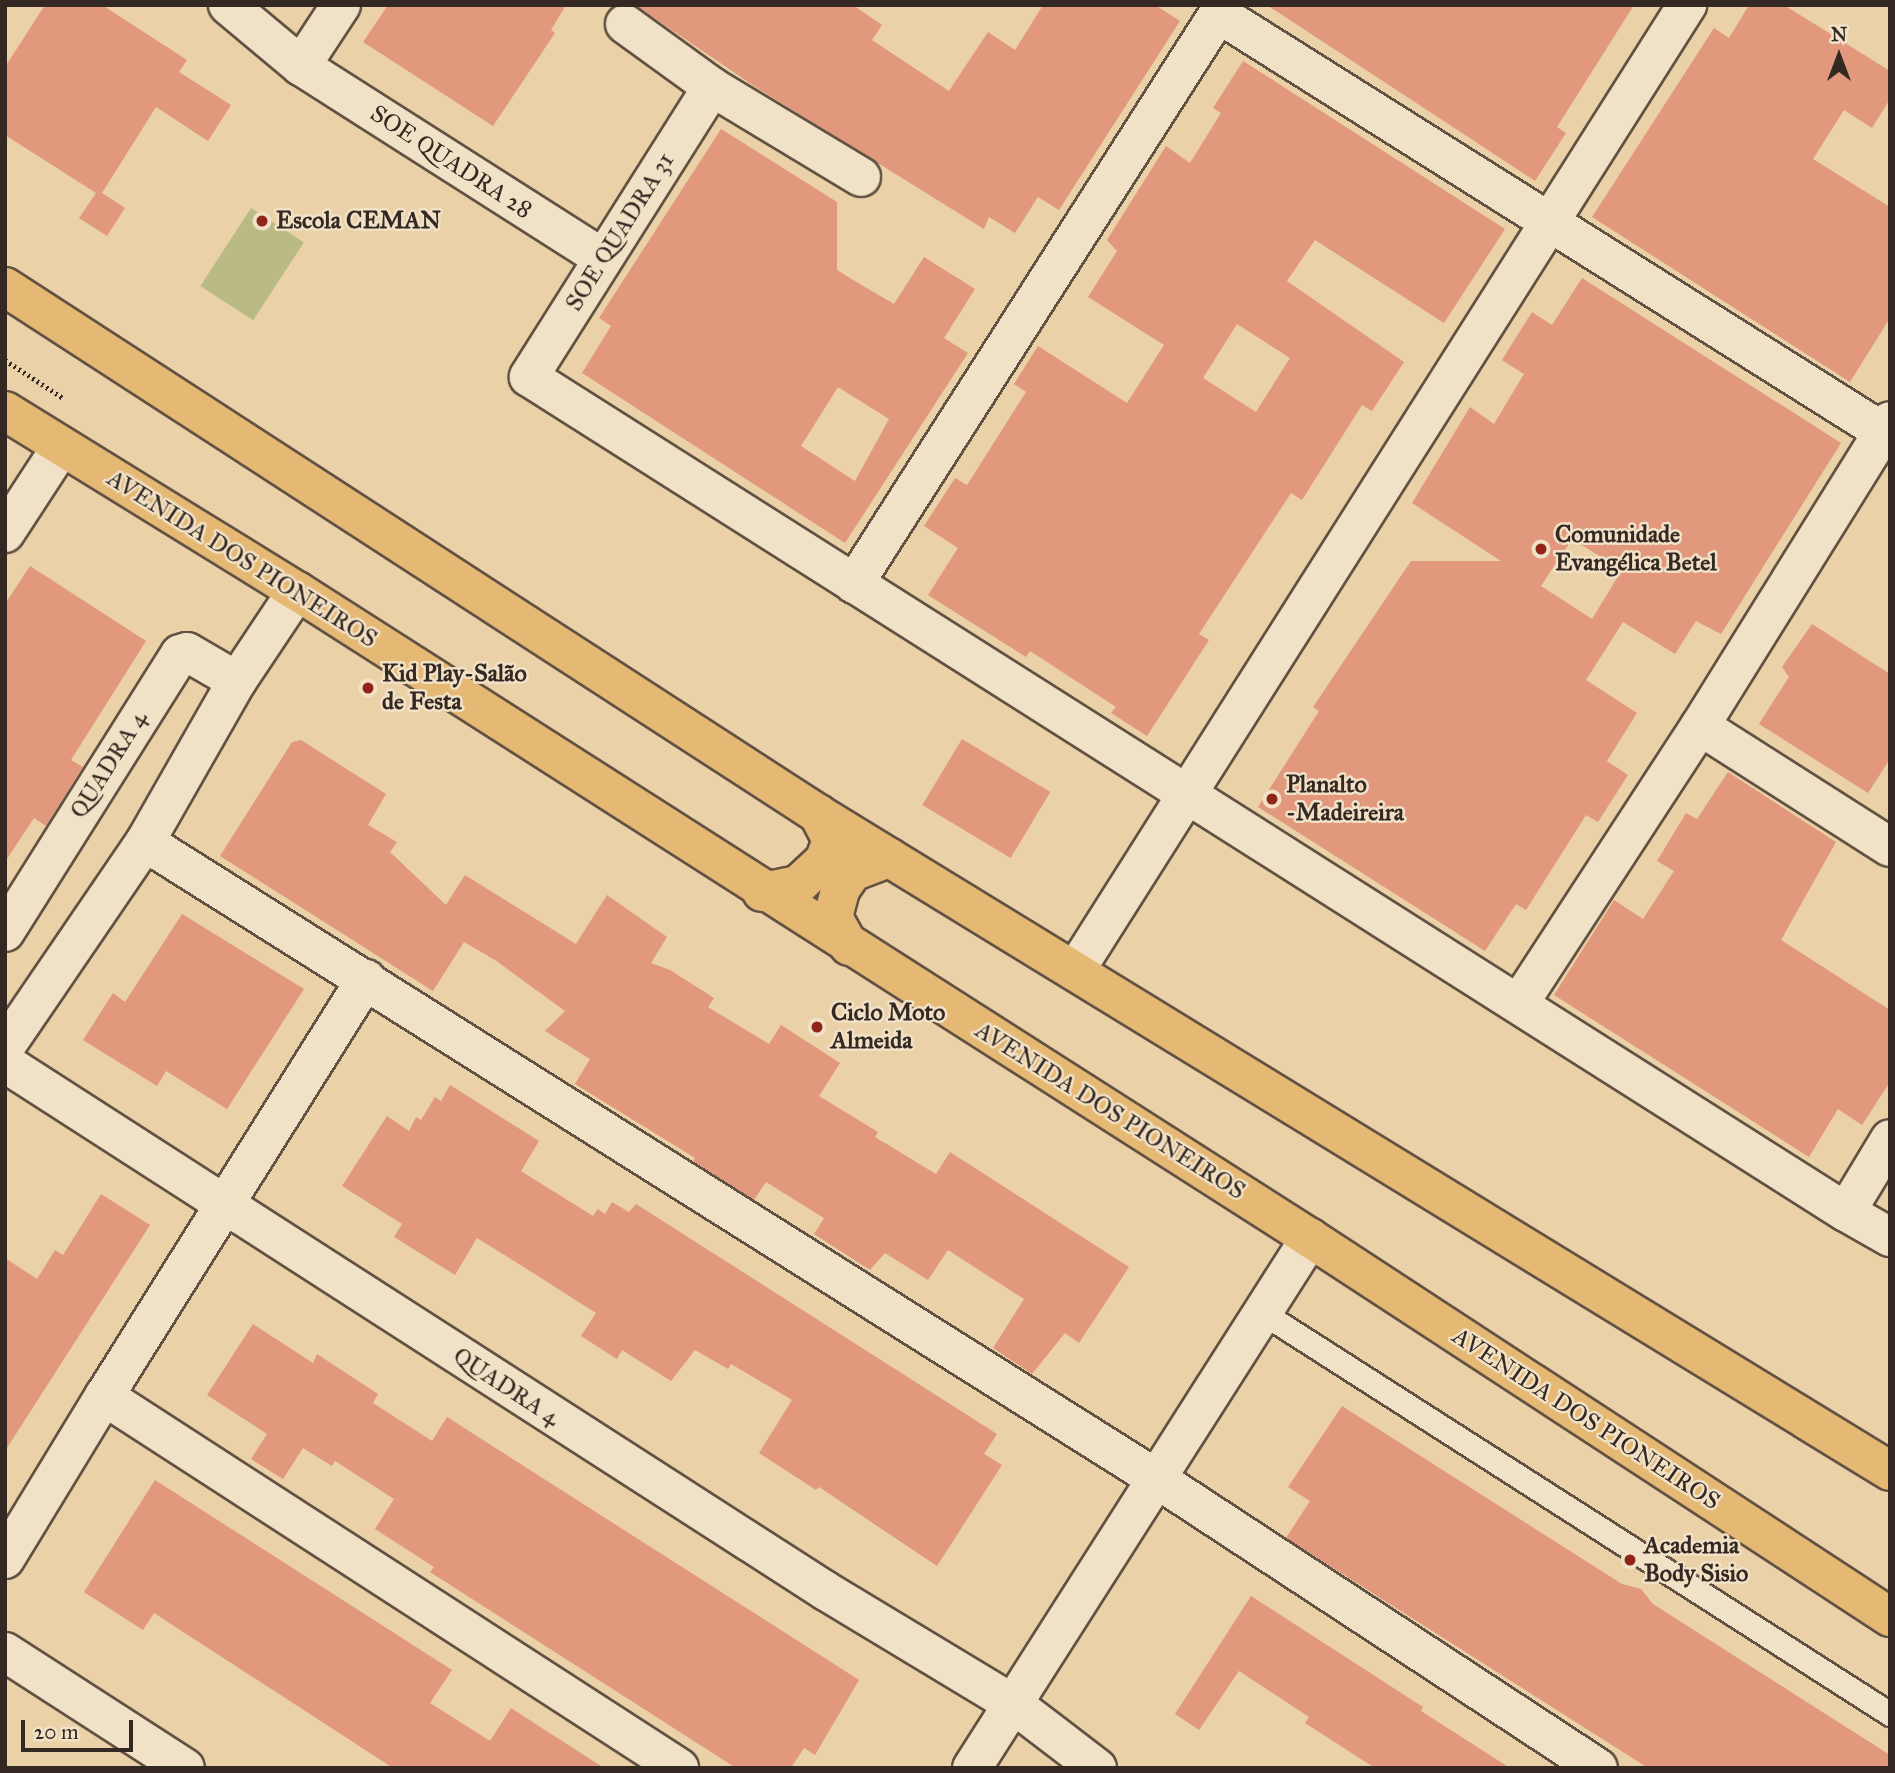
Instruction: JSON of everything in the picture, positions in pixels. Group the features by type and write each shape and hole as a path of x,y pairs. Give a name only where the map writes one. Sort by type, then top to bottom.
{"main road":[{"path":"5,287 818,814 1890,1471"},
{"name":"AVENIDA DOS PIONEIROS","path":"5,411 297,591 762,892 1310,1238 1890,1617"},
{"path":"762,892 798,886 824,861 832,840 818,814"},
{"path":"849,946 833,917 840,891 852,872 889,858"}],"street":[{"name":"SOE QUADRA 28","path":"229,5 301,66 601,257"},
{"path":"301,66 341,5"},
{"path":"1075,971 1552,224 1687,5"},
{"path":"1520,1002 1700,726 1886,426 1552,224 1221,9 855,584 1520,1002 1846,1212 1890,1237"},
{"path":"625,24 712,87 861,177"},
{"name":"SOE QUADRA 31","path":"712,87 601,257 529,377 855,584"},
{"path":"5,533 61,447"},
{"path":"5,1047 145,842 237,681 297,591"},
{"name":"QUADRA 4","path":"5,933 180,654 187,652 237,681"},
{"path":"1700,726 1890,847"},
{"path":"145,842 1157,1479 1598,1768"},
{"path":"5,1559 220,1205 366,979"},
{"name":"QUADRA 4","path":"5,1063 220,1205 814,1584 1013,1703 1097,1768"},
{"path":"1846,1212 1890,1139"},
{"path":"972,1768 1310,1238"},
{"path":"104,1396 679,1768"},
{"path":"5,1652 185,1768"}],"lane":[{"path":"1264,1313 1890,1714"}],"green space":[{"path":"251,208 304,242 253,320 200,286"}],"building":[{"path":"45,5 102,5 187,60 179,72 231,105 208,141 156,107 102,193 125,208 107,236 79,218 96,193 5,135 5,67"},
{"path":"388,5 566,5 551,30 555,33 493,126 363,42"},
{"path":"635,5 853,5 882,25 872,40 949,91 988,32 1015,50 1043,5 1155,5 1180,21 1059,210 1038,197 1015,233 989,217 984,229 757,88"},
{"path":"1267,5 1634,5 1557,127 1566,133 1535,181"},
{"path":"1749,5 1784,5 1890,71 1890,99 1872,128 1844,110 1813,159 1890,207 1890,318 1850,382 1592,217 1714,28 1729,38"},
{"path":"1243,61 1505,229 1444,323 1315,240 1287,281 1404,362 1372,411 1362,405 1302,500 1291,493 1199,634 1209,640 1147,736 1111,713 1116,707 1030,651 1026,657 928,595 958,548 924,526 955,478 967,485 1026,392 1014,384 1038,346 1127,403 1164,345 1088,297 1117,251 1107,240 1166,146 1190,163 1221,113 1213,108","holes":["1237,324 1290,358 1256,412 1203,378"]},
{"path":"721,129 837,202 837,270 894,304 924,257 975,289 944,338 968,353 845,543 582,373 611,326 599,318","holes":["838,387 889,419 855,481 801,446"]},
{"path":"1582,278 1841,443 1721,634 1696,621 1675,654 1623,622 1586,680 1637,713 1607,761 1628,775 1598,822 1586,815 1526,910 1516,904 1485,951 1258,807 1319,711 1313,707 1411,561 1501,561 1412,503 1470,407 1494,424 1524,374 1502,360 1532,312 1552,325","holes":["1572,539 1622,570 1592,619 1541,586"]},
{"path":"30,566 146,641 71,760 83,767 46,826 34,818 5,862 5,604"},
{"path":"1812,624 1890,674 1890,759 1868,793 1759,724 1789,677 1782,667"},
{"path":"962,739 1050,792 1011,858 922,805"},
{"path":"301,740 386,794 368,825 397,842 390,852 446,905 465,875 576,944 607,895 667,937 651,963 670,970 714,998 708,1007 769,1044 781,1025 840,1063 819,1096 878,1132 875,1137 936,1174 950,1152 1129,1267 1079,1343 1065,1333 1032,1374 993,1348 1024,1299 948,1250 928,1280 885,1253 870,1270 814,1234 824,1218 766,1182 754,1200 693,1161 695,1158 575,1084 590,1059 545,1031 565,1011 495,960 464,942 433,991 220,856 292,742"},
{"path":"1728,772 1836,842 1781,940 1890,1010 1890,1082 1862,1125 1838,1109 1809,1157 1554,995 1614,900 1643,919 1674,871 1657,861 1686,813 1697,819"},
{"path":"182,914 304,989 227,1109 166,1071 157,1086 83,1040 113,993 125,1002"},
{"path":"450,1085 539,1141 521,1171 593,1216 598,1209 605,1214 612,1202 629,1212 636,1204 997,1434 984,1454 1002,1465 937,1566 819,1487 816,1490 759,1453 792,1400 731,1364 728,1369 695,1350 671,1381 622,1350 617,1359 581,1336 596,1313 530,1271 477,1238 455,1275 394,1237 402,1224 342,1186 387,1116 409,1131 416,1117 421,1120 435,1097 441,1101"},
{"path":"101,1194 150,1225 5,1451 5,1258 37,1279 55,1250 63,1255"},
{"path":"253,1324 313,1363 317,1354 378,1394 373,1403 432,1441 447,1417 859,1680 815,1755 804,1748 791,1768 736,1768 430,1572 434,1567 375,1529 394,1499 335,1461 332,1466 303,1448 283,1479 251,1459 267,1434 207,1395"},
{"path":"1342,1406 1622,1584 1641,1589 1653,1604 1890,1755 1890,1768 1648,1768 1286,1538 1310,1501 1288,1487"},
{"path":"155,1480 452,1670 430,1703 490,1741 511,1708 604,1768 393,1768 154,1613 143,1630 84,1592"},
{"path":"1251,1596 1423,1707 1421,1711 1510,1768 1375,1768 1305,1723 1309,1717 1239,1671 1199,1730 1175,1714"}],"place":[{"name":"Escola CEMAN","path":"262,221"},
{"name":"Comunidade Evangélica Betel","path":"1541,549"},
{"name":"Kid Play-Salão de Festa","path":"368,688"},
{"name":"Planalto -Madeireira","path":"1272,799"},
{"name":"Ciclo Moto Almeida","path":"817,1027"},
{"name":"Academia Body Sisio","path":"1630,1560"}]}
